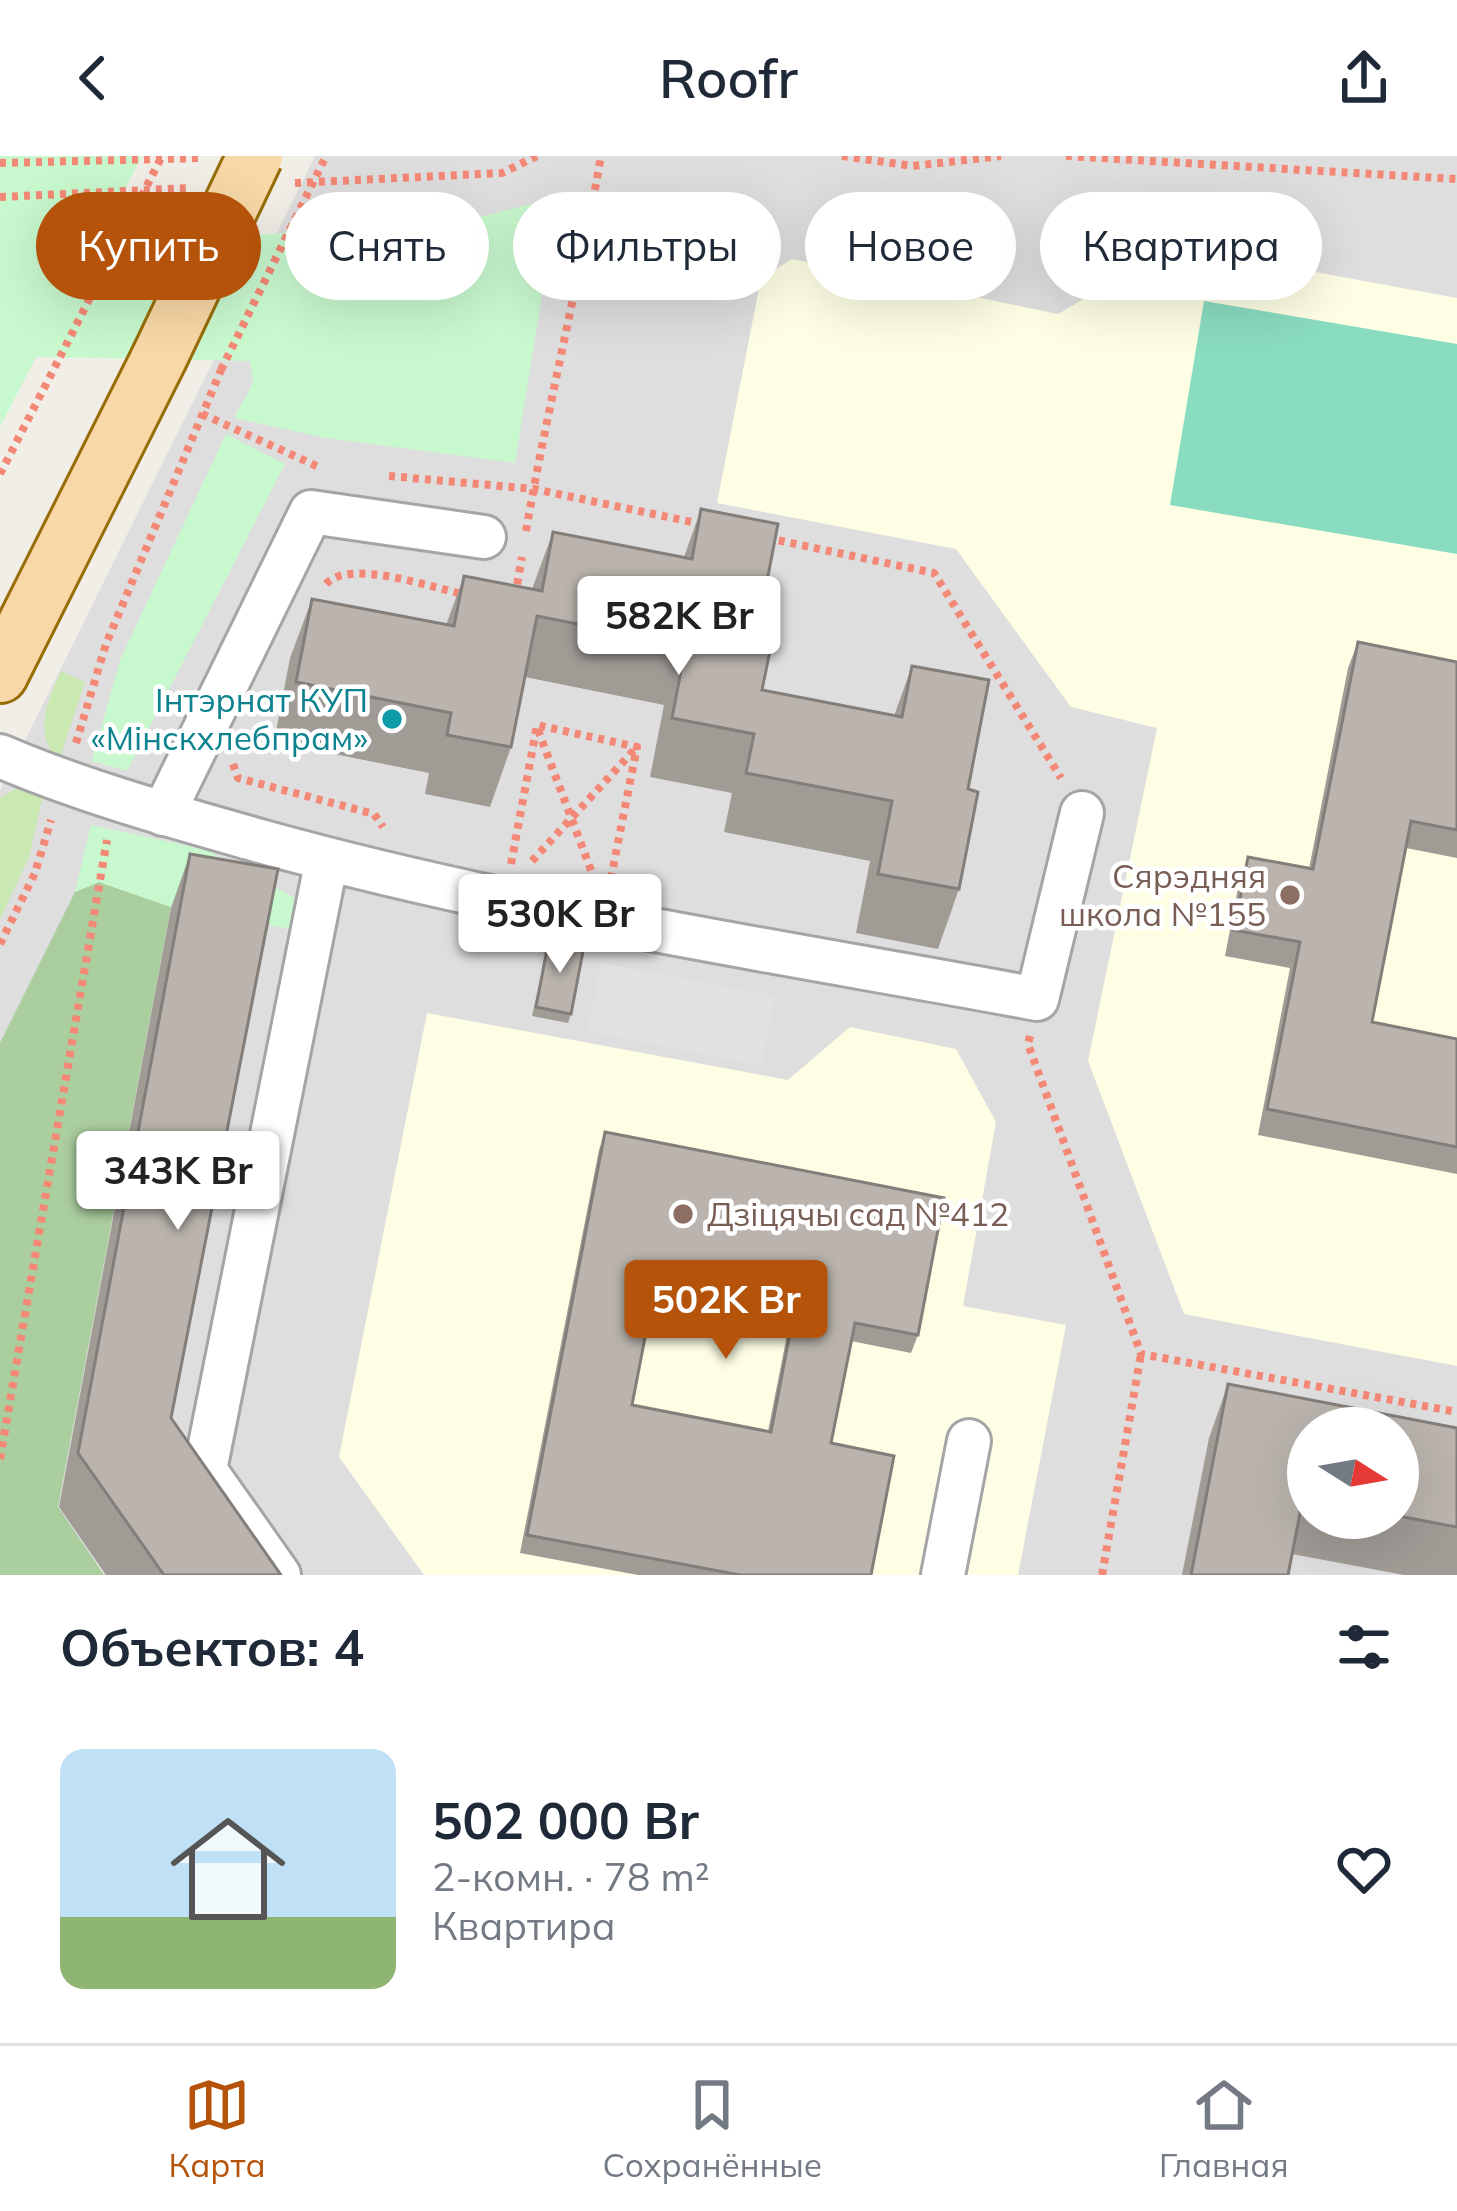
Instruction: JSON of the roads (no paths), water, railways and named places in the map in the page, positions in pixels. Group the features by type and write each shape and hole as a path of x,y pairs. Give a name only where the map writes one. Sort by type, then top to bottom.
{"main road":[{"path":"0,674 159,358 231,157"}],"lane":[{"path":"163,814 311,512 484,537"},
{"path":"0,756 163,814 460,892 1037,999 1082,812"},
{"path":"279,1575 205,1470 327,860"},
{"path":"943,1575 969,1441"}],"place":[{"name":"Інтэрнат КУП «Мінскхлебпрам»","path":"392,719"},
{"name":"Сярэдняя школа №155","path":"1290,895"},
{"name":"Дзіцячы сад №412","path":"683,1214"}]}
